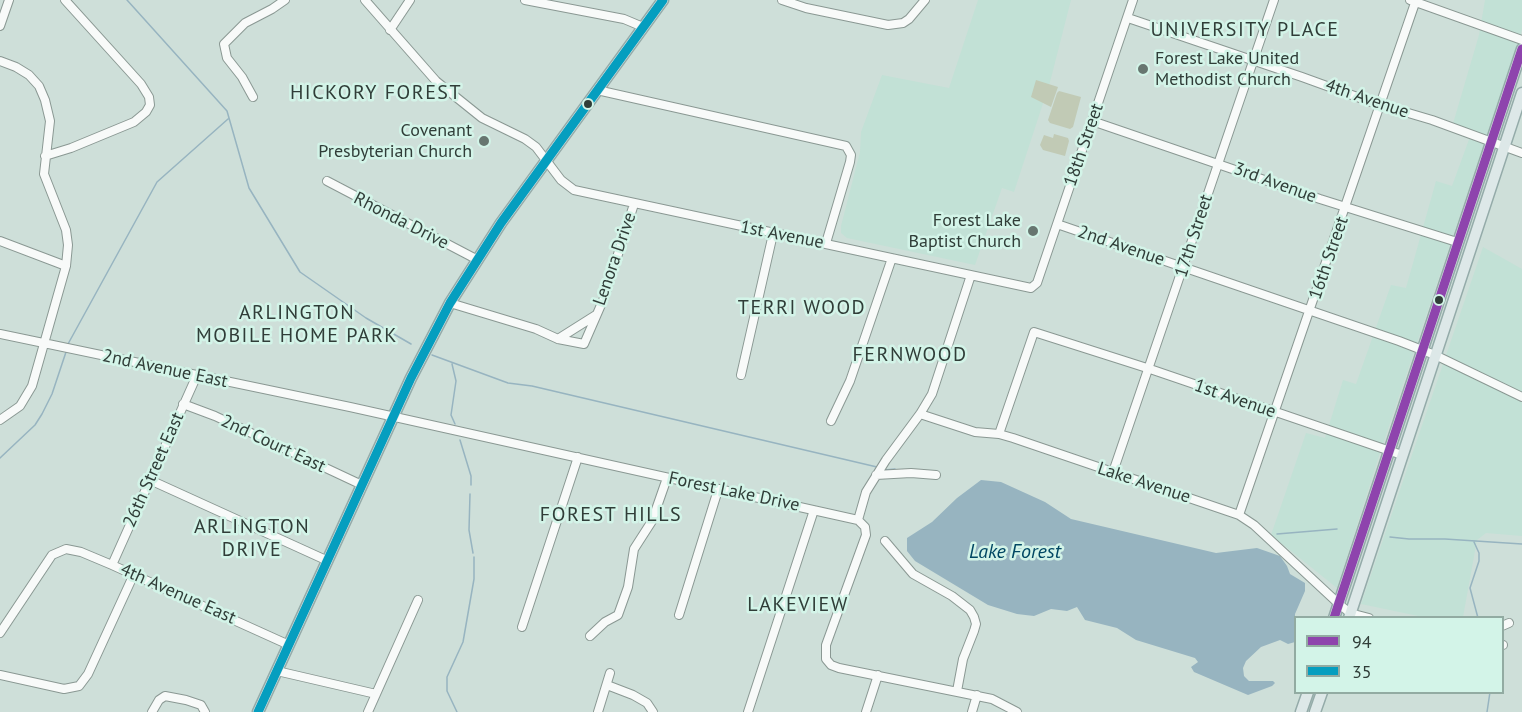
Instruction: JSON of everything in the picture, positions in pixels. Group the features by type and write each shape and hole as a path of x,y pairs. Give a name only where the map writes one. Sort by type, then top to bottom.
{"main road":[{"path":"258,712 394,416 450,303 476,259 663,0"},
{"path":"1335,616 1522,49"},
{"path":"1350,615 1522,93"},
{"path":"1301,712 1308,694"},
{"path":"1315,712 1322,694"}],"street":[{"path":"0,26 9,0"},
{"path":"45,156 71,148 134,122 146,112 150,105 149,97 141,84 65,0"},
{"path":"253,97 242,77 227,58 224,44 228,37 245,23 285,0"},
{"name":"1st Avenue","path":"365,0 435,81 482,118 525,139 536,147 561,180 574,190 1031,288"},
{"path":"390,30 410,0"},
{"path":"525,0 624,20 644,27"},
{"path":"782,0 807,4 888,25 903,23 909,19 925,0"},
{"name":"18th Street","path":"1031,288 1037,283 1133,0"},
{"name":"17th Street","path":"1113,472 1274,0"},
{"path":"1414,1 1522,40"},
{"name":"16th Street","path":"1239,515 1346,207 1414,1"},
{"name":"4th Avenue","path":"1128,18 1522,153"},
{"path":"0,61 29,75 42,93 50,121 45,156 45,181 67,238 66,266 34,379 25,400 15,411 0,420"},
{"path":"597,90 846,146 851,155 850,162 826,243"},
{"name":"3rd Avenue","path":"1092,121 1346,207 1458,242"},
{"name":"Rhonda Drive","path":"327,182 476,259"},
{"name":"Lenora Drive","path":"450,303 543,332 558,339 584,344 604,298 634,204"},
{"name":"2nd Avenue","path":"1056,224 1422,350 1522,397"},
{"path":"741,375 773,234"},
{"path":"0,241 66,266"},
{"path":"831,421 850,381 892,258"},
{"path":"972,275 935,387 920,414 866,492 858,520 865,527 866,535 825,652 826,659 831,664 977,695 992,699 1017,712"},
{"name":"Lenora Drive","path":"558,339 596,315"},
{"name":"1st Avenue","path":"999,434 1034,332 1402,455"},
{"name":"2nd Avenue East","path":"0,334 330,403"},
{"name":"26th Street East","path":"112,565 197,375"},
{"name":"Forest Lake Drive","path":"330,403 858,520"},
{"name":"2nd Court East","path":"183,404 362,485"},
{"name":"Lake Avenue","path":"920,414 975,432 999,434 1239,515 1254,525 1350,615"},
{"path":"522,627 578,458"},
{"path":"876,475 911,473 936,475"},
{"path":"590,636 605,622 618,615 628,587 634,549 652,521 667,478"},
{"path":"150,480 328,561"},
{"path":"678,615 718,490"},
{"path":"748,712 814,510"},
{"path":"885,541 913,574 952,596 970,610 974,617 975,631 963,659 957,690"},
{"name":"4th Avenue East","path":"0,633 52,555 66,549 81,552 134,574 289,645"},
{"path":"0,675 63,689 79,686 88,674 134,574"},
{"path":"368,712 418,600"},
{"path":"277,671 376,694"},
{"path":"598,712 610,673"},
{"path":"866,712 879,675"},
{"path":"607,685 647,703 653,712"},
{"path":"972,712 977,695"},
{"path":"152,712 159,700 165,696 201,705 205,712"}],"shaded area":[{"path":"978,0 1071,0 1050,82 1014,192 1002,188 975,265 847,238 841,233 841,226 860,152 861,132 882,75 949,88"},
{"path":"1485,0 1522,0 1522,30 1337,588 1271,535 1306,433 1325,438 1343,380 1356,384 1391,285 1406,288 1436,181 1452,186 1471,134 1452,127 1479,35"},
{"path":"1036,80 1058,87 1051,107 1031,97"},
{"path":"1059,91 1081,97 1073,127 1070,129 1050,123 1048,120"},
{"path":"1054,134 1068,138 1065,156 1043,150 1040,145 1044,135 1053,138"},
{"path":"1483,247 1522,269 1522,536 1486,533 1477,540 1463,616 1418,616 1361,604"}],"water":[{"name":"Lake Forest","path":"981,480 1001,482 1045,502 1071,519 1216,553 1257,548 1280,556 1290,574 1305,583 1305,591 1294,616 1294,642 1288,644 1280,640 1261,647 1246,661 1243,668 1244,676 1249,681 1273,681 1275,683 1248,695 1194,672 1191,667 1198,662 1195,658 1136,640 1117,628 1085,620 1077,607 1067,611 1051,609 1034,616 1017,614 988,605 915,561 907,551 907,538 932,522 957,498"}],"waterway":[{"path":"127,0 227,111 249,188 300,272 366,318 411,344"},
{"path":"68,344 157,182 228,119"},
{"path":"0,458 35,425 42,414 52,394 66,352"},
{"path":"432,355 508,383 532,386 877,467"},
{"path":"452,364 456,381 451,415 455,424"},
{"path":"460,440 471,476 471,485"},
{"path":"884,470 895,469"},
{"path":"470,494 469,530 473,553"},
{"path":"1277,534 1337,529"},
{"path":"1390,537 1522,544"},
{"path":"1474,542 1479,553 1479,561 1470,588 1477,616"},
{"path":"457,712 447,691 447,677 463,642 474,579 474,557"},
{"path":"1487,712 1490,694"}],"transit line":[{"name":"35","path":"258,712 411,378 450,303 501,223 663,0"},
{"name":"94","path":"1335,616 1522,49"}],"place":[{"name":"Forest Lake United Methodist Church","path":"1143,69"},
{"name":"Covenant Presbyterian Church","path":"484,141"},
{"name":"Forest Lake Baptist Church","path":"1033,231"}],"district":[{"name":"UNIVERSITY PLACE","path":"1245,30"},
{"name":"HICKORY FOREST","path":"376,93"},
{"name":"TERRI WOOD","path":"802,308"},
{"name":"ARLINGTON MOBILE HOME PARK","path":"297,324"},
{"name":"FERNWOOD","path":"910,355"},
{"name":"FOREST HILLS","path":"611,515"},
{"name":"ARLINGTON DRIVE","path":"252,538"},
{"name":"LAKEVIEW","path":"798,605"}]}
